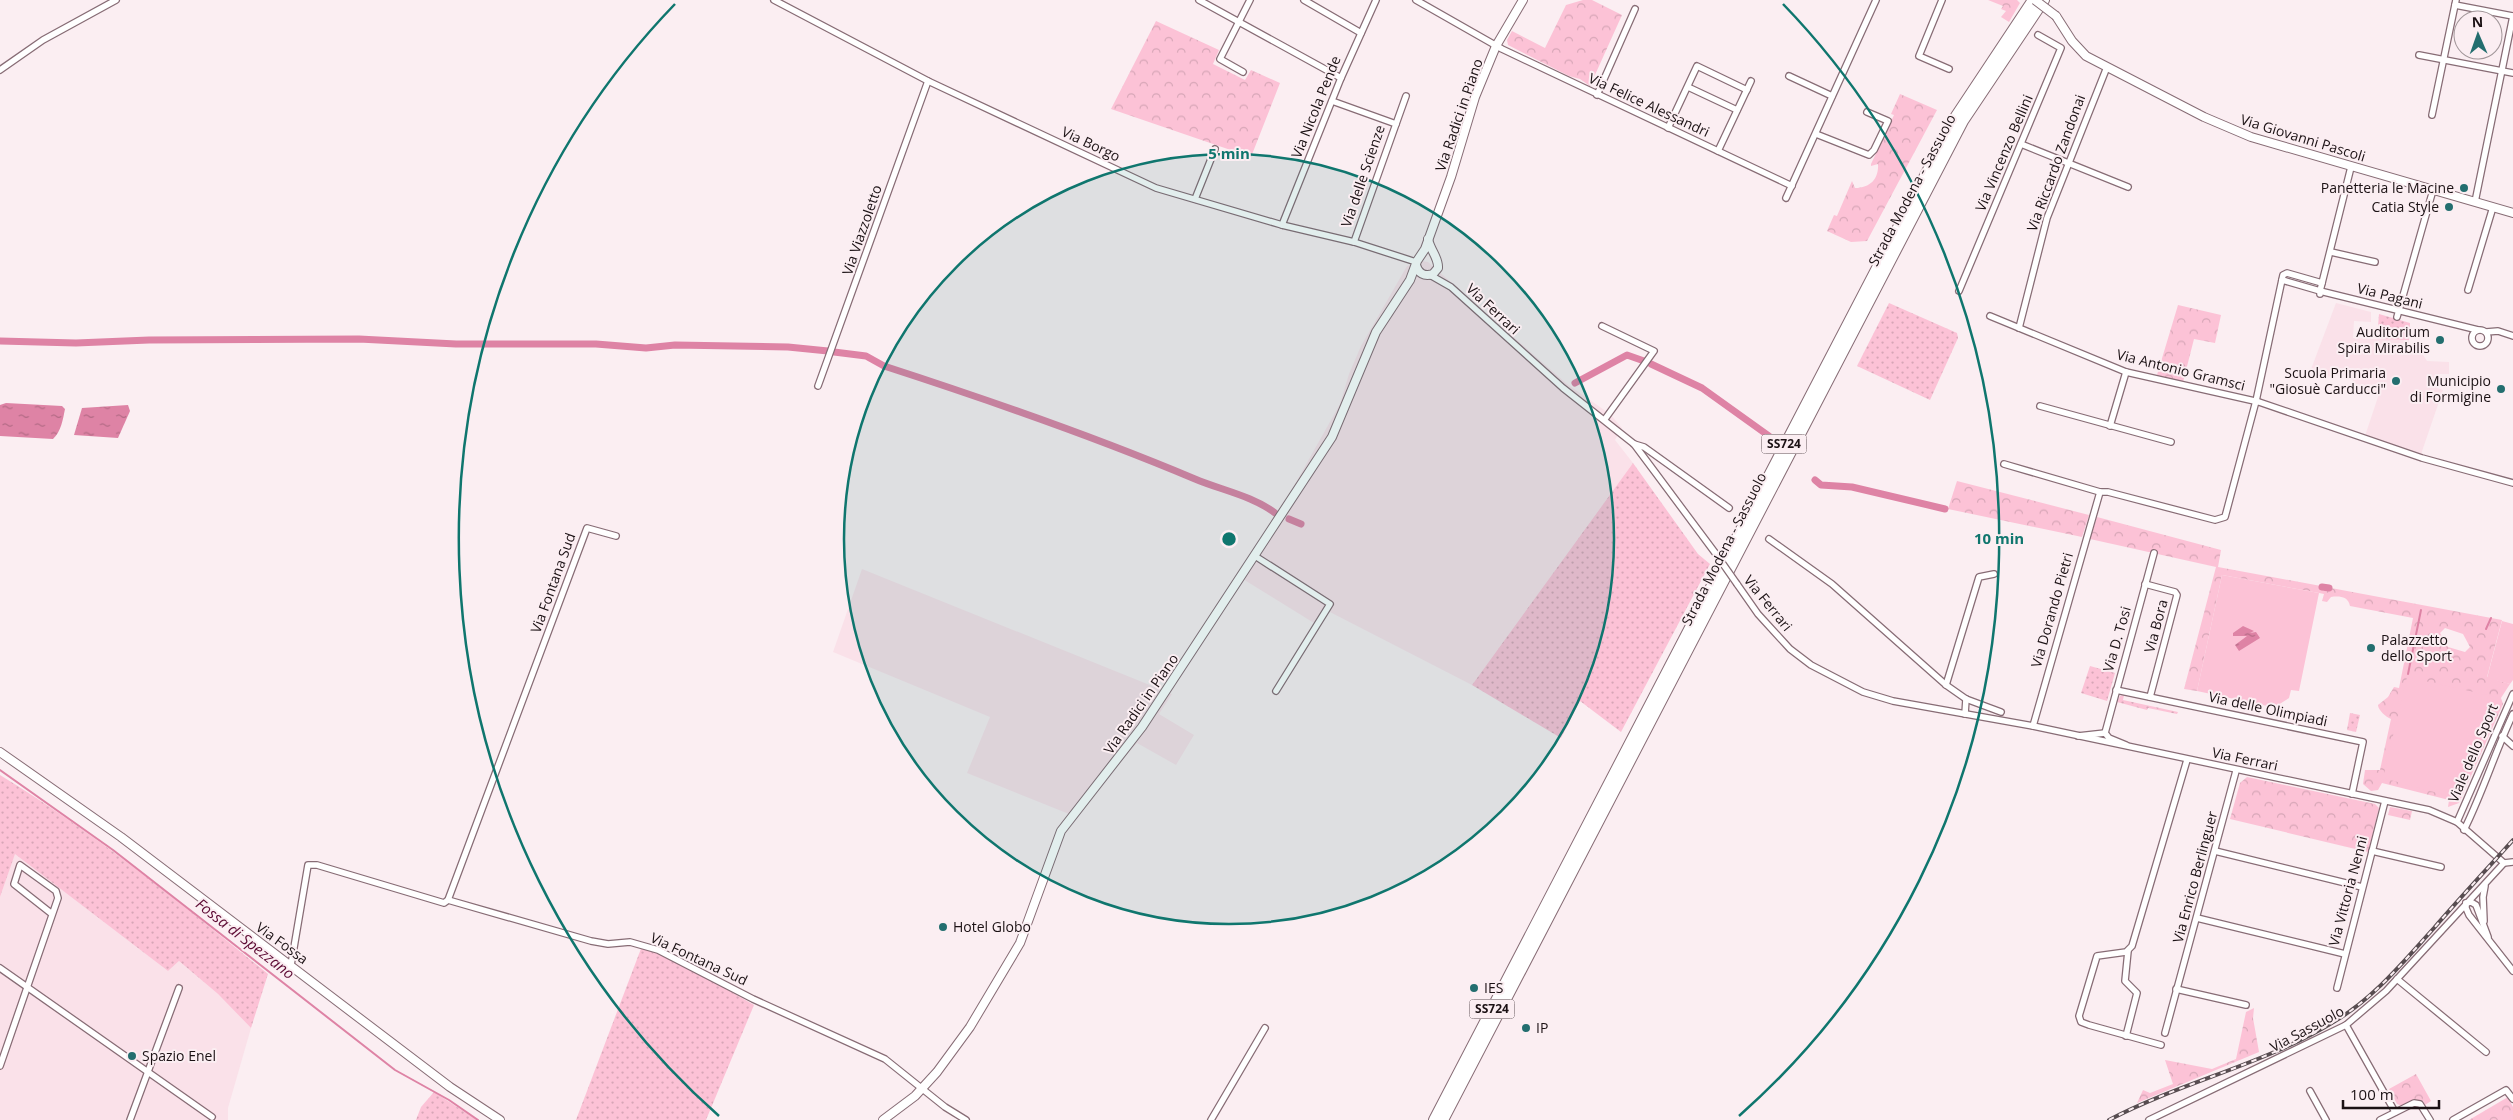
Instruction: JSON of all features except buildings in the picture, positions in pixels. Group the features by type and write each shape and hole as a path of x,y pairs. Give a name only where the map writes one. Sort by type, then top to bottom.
{"highway":[{"name":"Strada Modena - Sassuolo","path":"1434,1120 1956,116 2034,0"},
{"name":"Strada Modena - Sassuolo","path":"1443,1120 1963,121 2044,0"}],"street":[{"path":"0,70 43,40 116,0"},
{"name":"Via Borgo","path":"774,0 928,81 1156,188 1282,225 1354,242 1417,261"},
{"path":"1199,0 1341,78"},
{"path":"1243,72 1220,59 1250,0"},
{"path":"1304,0 1361,33"},
{"name":"Via Nicola Pende","path":"1282,225 1341,78 1376,0"},
{"name":"Via Felice Alessandri","path":"1416,0 1496,46 1792,186"},
{"name":"Via Radici in Piano","path":"883,1120 923,1088 970,1027 1020,943 1061,831 1142,728 1332,437 1376,332 1406,287 1428,239 1451,177 1475,97 1496,46 1523,0"},
{"path":"1786,198 1876,0"},
{"path":"1942,0 1919,56 1949,69"},
{"name":"Via Giovanni Pascoli","path":"2034,0 2056,16 2078,49 2086,56 2235,131 2351,167 2513,211"},
{"path":"2432,115 2456,2 2513,16 2475,202"},
{"path":"1597,95 1636,9"},
{"name":"Via Vincenzo Bellini","path":"1959,291 2022,144 2060,48 2038,35"},
{"path":"2419,55 2513,73"},
{"path":"1668,128 1697,66 1747,90"},
{"name":"Via Riccardo Zandonai","path":"2019,328 2047,218 2106,67"},
{"path":"1789,76 1832,96"},
{"name":"Via Viazzoletto","path":"818,386 928,81"},
{"path":"1718,151 1751,81"},
{"path":"1688,87 1737,110"},
{"path":"1396,124 1406,96"},
{"name":"Via delle Scienze","path":"1332,101 1396,124 1354,242"},
{"path":"1816,134 1869,155 1874,150 1888,121 1867,112"},
{"path":"2022,144 2128,187"},
{"path":"1195,199 1214,149"},
{"path":"2320,293 2351,167"},
{"path":"2398,314 2433,190"},
{"path":"2468,290 2493,207"},
{"path":"1428,239 1437,261"},
{"path":"2331,252 2375,262"},
{"path":"1427,275 1418,271 1417,261 1429,254 1437,261"},
{"name":"Via Radici in Piano","path":"1406,287 1413,280 1436,271 1437,261"},
{"name":"Via Ferrari","path":"1437,261 1441,274 1451,287 1563,388 1605,419 1634,444 1758,614 1784,643 1811,665 1835,679 1863,692 1893,700 2033,726 2236,771 2386,800 2440,813 2457,822 2504,863"},
{"path":"2004,464 2100,492 2108,492 2215,520 2222,519 2226,514 2256,401 2283,275 2287,273 2322,283"},
{"name":"Via Ferrari","path":"1427,275 1451,287"},
{"name":"Via Pagani","path":"2282,280 2320,293 2398,314 2478,330"},
{"name":"Via Antonio Gramsci","path":"1990,316 2126,372 2256,401 2422,458 2513,483"},
{"path":"1602,326 1654,351 1605,419"},
{"path":"2461,327 2472,336 2473,342 2479,346 2485,344 2488,339 2503,334"},
{"path":"2472,336 2478,330 2486,332 2498,331 2513,336"},
{"path":"2486,332 2488,339"},
{"path":"2110,426 2126,372"},
{"path":"2040,406 2171,442"},
{"name":"Via Ferrari","path":"1634,444 1644,447 1730,508"},
{"name":"Via Dorando Pietri","path":"2033,726 2096,500 2100,492"},
{"name":"Via Fontana Sud","path":"291,965 308,865 317,864 444,903 448,900 586,528 616,536"},
{"path":"1769,539 1832,584 1946,685 1966,699 2001,712"},
{"name":"Via D. Tosi","path":"2105,733 2154,553"},
{"path":"1256,556 1330,604 1276,691"},
{"path":"1946,685 1979,577 1994,574"},
{"name":"Via Bora","path":"2145,584 2175,592 2177,595 2150,697"},
{"name":"Via delle Olimpiadi","path":"2116,690 2363,742 2352,794"},
{"name":"Viale dello Sport","path":"2457,822 2513,694"},
{"path":"1965,714 1966,699"},
{"name":"Viale dello Sport","path":"2464,830 2477,804 2502,736 2513,714"},
{"path":"2078,736 2105,733 2109,738 2128,747"},
{"name":"Viale dello Sport","path":"2502,736 2513,746"},
{"name":"Via Fossa","path":"0,752 121,838 450,1087 500,1120"},
{"path":"2126,1036 2137,993 2125,981 2128,951 2132,946 2187,760"},
{"name":"Via Enrico Berlinguer","path":"2165,1033 2236,771"},
{"name":"Via Vittoria Nenni","path":"2337,988 2386,800"},
{"path":"2215,851 2362,887"},
{"path":"2372,851 2441,867"},
{"path":"2504,863 2513,862"},
{"name":"Via Sassuolo","path":"2149,1120 2346,1025 2375,1002 2504,863"},
{"path":"0,1066 58,898 56,892 20,865 14,884 52,914"},
{"path":"2485,928 2483,898 2486,883"},
{"name":"Via Fontana Sud","path":"448,900 591,941 608,944 630,942 658,950 753,999 885,1059 966,1120"},
{"path":"2489,940 2476,905 2471,902 2466,903 2467,912 2513,971"},
{"path":"2455,915 2463,916 2476,924"},
{"path":"2196,918 2345,954"},
{"path":"2128,951 2097,956 2078,1016 2081,1022 2161,1045"},
{"path":"0,968 149,1074 212,1116"},
{"path":"2397,979 2486,1052"},
{"path":"130,1120 149,1074 179,988"},
{"path":"2176,990 2246,1005"},
{"path":"2346,1025 2395,1112"},
{"path":"1211,1120 1265,1028"},
{"path":"2453,1120 2506,1090 2513,1099"},
{"path":"2310,1091 2326,1120"},
{"path":"2380,1120 2414,1103 2420,1104 2430,1120"}],"shaded area":[{"path":"1422,261 1428,262 1567,384 1610,414 1622,428 1615,440 1633,463 1472,685 1326,610 1314,623 1238,576 1281,509 1340,404 1349,374 1361,346 1407,266"},
{"name":"Scuola Primaria \"Giosuè Carducci\"","path":"2336,303 2371,312 2371,322 2354,321 2353,338 2409,340 2409,353 2419,349 2427,361 2449,362 2449,374 2435,374 2435,378 2439,379 2437,388 2443,390 2419,460 2364,439 2379,394 2358,387 2352,379 2342,375 2326,377 2310,372"},
{"path":"862,569 1172,694 1159,714 1194,735 1176,765 1137,743 1074,816 967,773 990,717 833,652"},
{"path":"15,853 168,971 179,961 218,994 251,1028 228,1108 228,1120 0,1120 0,897"}],"green space":[{"path":"1583,0 1592,0 1622,15 1590,86 1580,79 1569,76 1508,45 1507,40 1512,31 1545,48 1566,5"},
{"path":"1988,0 2017,0 2020,3 2009,22 2001,17 2006,11 2001,9 2003,6"},
{"path":"1156,21 1219,50 1213,64 1245,80 1251,70 1280,83 1251,157 1111,109"},
{"path":"1900,94 1937,110 1867,241 1851,242 1827,231 1834,215 1837,216 1852,181 1855,188 1860,188 1872,182 1875,178 1878,164 1871,166 1871,164 1894,115 1891,114"},
{"path":"1889,303 1957,333 1958,338 1930,400 1857,366"},
{"path":"2178,305 2221,315 2215,343 2194,339 2183,382 2157,375"},
{"path":"2379,314 2410,323 2409,340 2377,339"},
{"path":"1633,463 1698,554 1710,564 1621,732 1580,701 1561,738 1472,685"},
{"path":"1957,481 2089,515 2082,537 1948,509"},
{"path":"2097,517 2221,550 2218,567 2321,586 2323,591 2331,588 2502,620 2487,677 2510,684 2501,698 2503,704 2459,803 2448,807 2449,800 2382,783 2378,790 2371,791 2363,784 2365,770 2380,770 2391,719 2379,709 2378,705 2388,697 2394,687 2399,688 2413,618 2350,606 2343,597 2331,597 2327,602 2322,601 2324,594 2222,575 2197,691 2184,689 2216,567 2090,539","holes":["2445,628 2463,634 2470,647 2465,652 2448,647 2440,633"]},
{"path":"2222,575 2319,593 2299,691 2291,690 2289,698 2278,705 2272,704 2272,707 2197,691"},
{"path":"2502,621 2513,624 2513,680 2510,684 2487,678"},
{"path":"2090,666 2115,673 2107,701 2081,693"},
{"path":"2407,677 2496,697 2456,798 2383,778"},
{"path":"2124,695 2123,700 2178,712 2177,714 2148,708 2147,710 2117,702 2120,696"},
{"path":"2350,713 2360,715 2356,732 2347,730"},
{"path":"0,775 104,845 268,974 251,1028 218,994 179,961 168,971 15,854 0,897"},
{"path":"2247,777 2375,804 2379,808 2368,852 2230,819 2240,783"},
{"path":"2390,807 2412,811 2410,820 2388,815"},
{"path":"642,946 660,951 754,1005 706,1120 576,1120"},
{"path":"2254,1008 2253,1018 2259,1052 2137,1103 2143,1090 2150,1093 2173,1084 2165,1060 2212,1069 2236,1059 2246,1012"},
{"path":"2416,1074 2431,1101 2425,1105 2423,1101 2416,1100 2402,1106 2397,1104 2389,1089"},
{"path":"434,1092 477,1120 416,1120 421,1107"},
{"path":"2508,1097 2513,1107 2513,1120 2469,1120"}],"water":[{"path":"6,403 62,406 65,409 58,433 53,439 0,436 0,405"},
{"path":"128,405 130,411 118,438 74,435 82,408"},
{"path":"2243,626 2254,631 2250,633 2256,632 2260,638 2239,651 2235,645 2247,636 2233,636 2233,633"}],"waterway":[{"path":"0,341 76,343 149,340 359,339 456,344 596,344 646,348 675,345 788,347 828,351"},
{"path":"834,352 866,356 884,366 1041,419 1257,502 1275,513"},
{"path":"1575,383 1627,355 1644,361"},
{"path":"1651,364 1702,388 1769,436"},
{"path":"1815,480 1821,485 1852,487 1945,509"},
{"path":"1289,519 1301,524"},
{"path":"2322,587 2329,588"},
{"path":"2408,674 2421,610"},
{"path":"2486,629 2491,618"},
{"name":"Fossa di Spezzano","path":"0,770 113,850 395,1070 449,1100 478,1120"}],"railway":[{"path":"2109,1120 2165,1095 2281,1049 2349,1012 2376,990 2400,966 2513,840"}],"place":[{"name":"Panetteria le Macine","path":"2464,188"},
{"name":"Catia Style","path":"2449,207"},
{"name":"Auditorium Spira Mirabilis","path":"2440,340"},
{"name":"Scuola Primaria \"Giosuè Carducci\"","path":"2396,381"},
{"name":"Municipio di Formigine","path":"2501,389"},
{"name":"Palazzetto dello Sport","path":"2371,648"},
{"name":"Hotel Globo","path":"943,927"},
{"name":"IES","path":"1474,988"},
{"name":"IP","path":"1526,1028"},
{"name":"Spazio Enel","path":"132,1056"}]}
